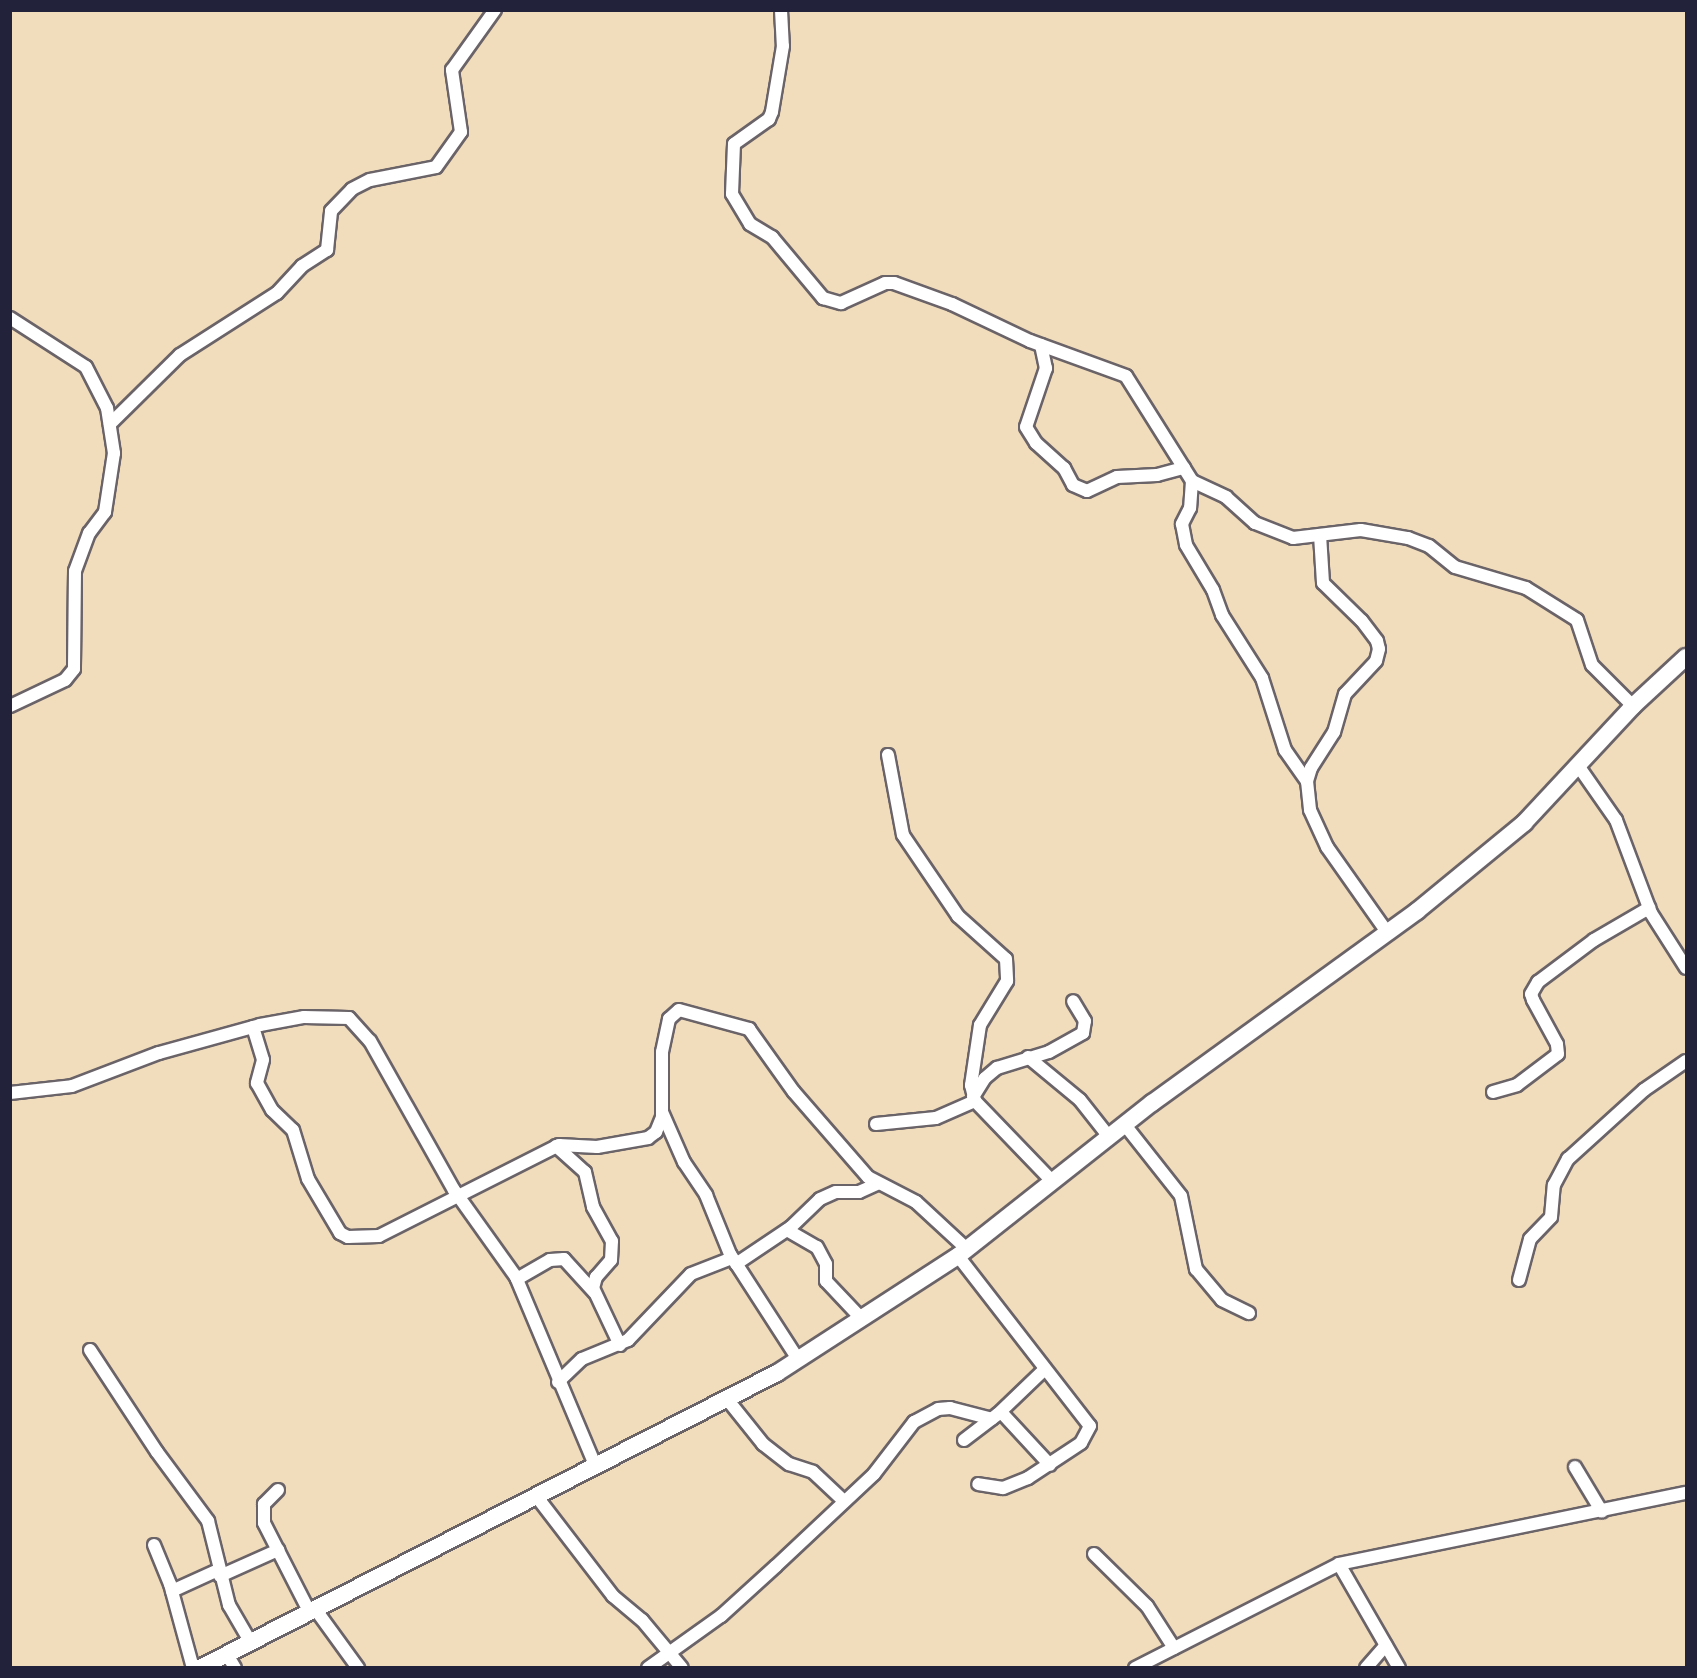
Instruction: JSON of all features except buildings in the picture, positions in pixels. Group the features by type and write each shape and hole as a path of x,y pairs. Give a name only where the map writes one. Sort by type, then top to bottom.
{"street":[{"path":"110,424 180,355 277,293 302,266 327,250 332,209 351,189 370,180 436,167 461,132 452,70 495,10"},
{"path":"781,10 783,46 771,116 734,146 732,194 747,221 772,237 796,270 830,302 841,303 885,283 894,283 952,304 1041,345 1106,366 1134,383 1192,481 1190,508 1182,524 1186,545 1217,596 1222,615 1262,678 1285,750 1307,781 1310,810 1318,831 1387,932"},
{"path":"10,318 86,367 102,396 110,424 114,453 108,502 80,551 75,571 74,669 64,680 10,706"},
{"path":"1041,345 1046,368 1026,427 1036,443 1064,468 1073,485 1087,490 1117,477 1157,475 1184,468"},
{"path":"1192,481 1220,492 1271,532 1293,538 1360,530 1408,538 1429,546 1455,567 1542,596 1577,620 1592,665 1633,706"},
{"path":"1307,781 1322,748 1334,732 1345,694 1376,661 1378,649 1377,641 1362,621 1323,583 1320,535"},
{"path":"200,1668 232,1662 251,1643 393,1566 537,1497 727,1399 798,1359 963,1253 1051,1180 1354,960 1524,823 1579,767 1633,706 1686,657"},
{"path":"888,755 903,835 958,916 1006,959 1007,981 980,1025 971,1085 974,1099 1051,1180"},
{"path":"1579,767 1616,820 1649,908 1686,968"},
{"path":"1493,1092 1517,1085 1558,1054 1557,1044 1531,994 1538,982 1594,940 1649,908"},
{"path":"876,1124 936,1118 974,1099 989,1074 1028,1057 1060,1047 1085,1030 1082,1014 1073,1001"},
{"path":"798,1359 734,1261 706,1195 684,1162 662,1112 659,1070 666,1030 674,1010 737,1024 756,1038 794,1092 877,1184 916,1202 963,1253 1045,1369 1090,1426 1081,1443 1050,1465 1013,1485 996,1489 978,1484"},
{"path":"10,1093 72,1086 159,1053 253,1027 337,1016 358,1024 458,1196 517,1279 558,1382 596,1467"},
{"path":"253,1027 263,1060 257,1083 272,1110 293,1130 308,1179 340,1233 366,1239 379,1236 556,1146 638,1141 656,1132 662,1112"},
{"path":"1028,1057 1080,1100 1110,1138"},
{"path":"1519,1280 1530,1239 1551,1217 1554,1185 1568,1159 1644,1090 1686,1061"},
{"path":"1125,1125 1181,1196 1196,1269 1222,1300 1249,1314"},
{"path":"556,1146 585,1172 593,1207 612,1241 611,1260 596,1277 594,1292"},
{"path":"558,1382 582,1359 620,1345 655,1316 685,1280 734,1261 787,1230 828,1195 859,1192 877,1184"},
{"path":"787,1230 817,1247 824,1257 829,1286 861,1318"},
{"path":"517,1279 550,1260 564,1259 594,1292 620,1345"},
{"path":"90,1350 151,1444 208,1521 214,1532 219,1573 229,1605 251,1643"},
{"path":"964,1440 996,1415 1045,1369"},
{"path":"727,1399 763,1444 789,1464 813,1472 844,1500"},
{"path":"648,1668 669,1649 721,1616 874,1474 908,1428 928,1413 962,1408 996,1415 1050,1465"},
{"path":"1575,1467 1602,1512"},
{"path":"278,1490 264,1504 262,1515 278,1550 313,1611 358,1668"},
{"path":"1135,1668 1339,1564 1686,1493"},
{"path":"537,1497 613,1596 642,1620 669,1649 682,1668"},
{"path":"154,1545 172,1591 193,1668"},
{"path":"172,1591 278,1550"},
{"path":"1094,1554 1147,1606 1174,1648"},
{"path":"1339,1564 1356,1600 1399,1668"},
{"path":"1366,1668 1386,1645"}]}
